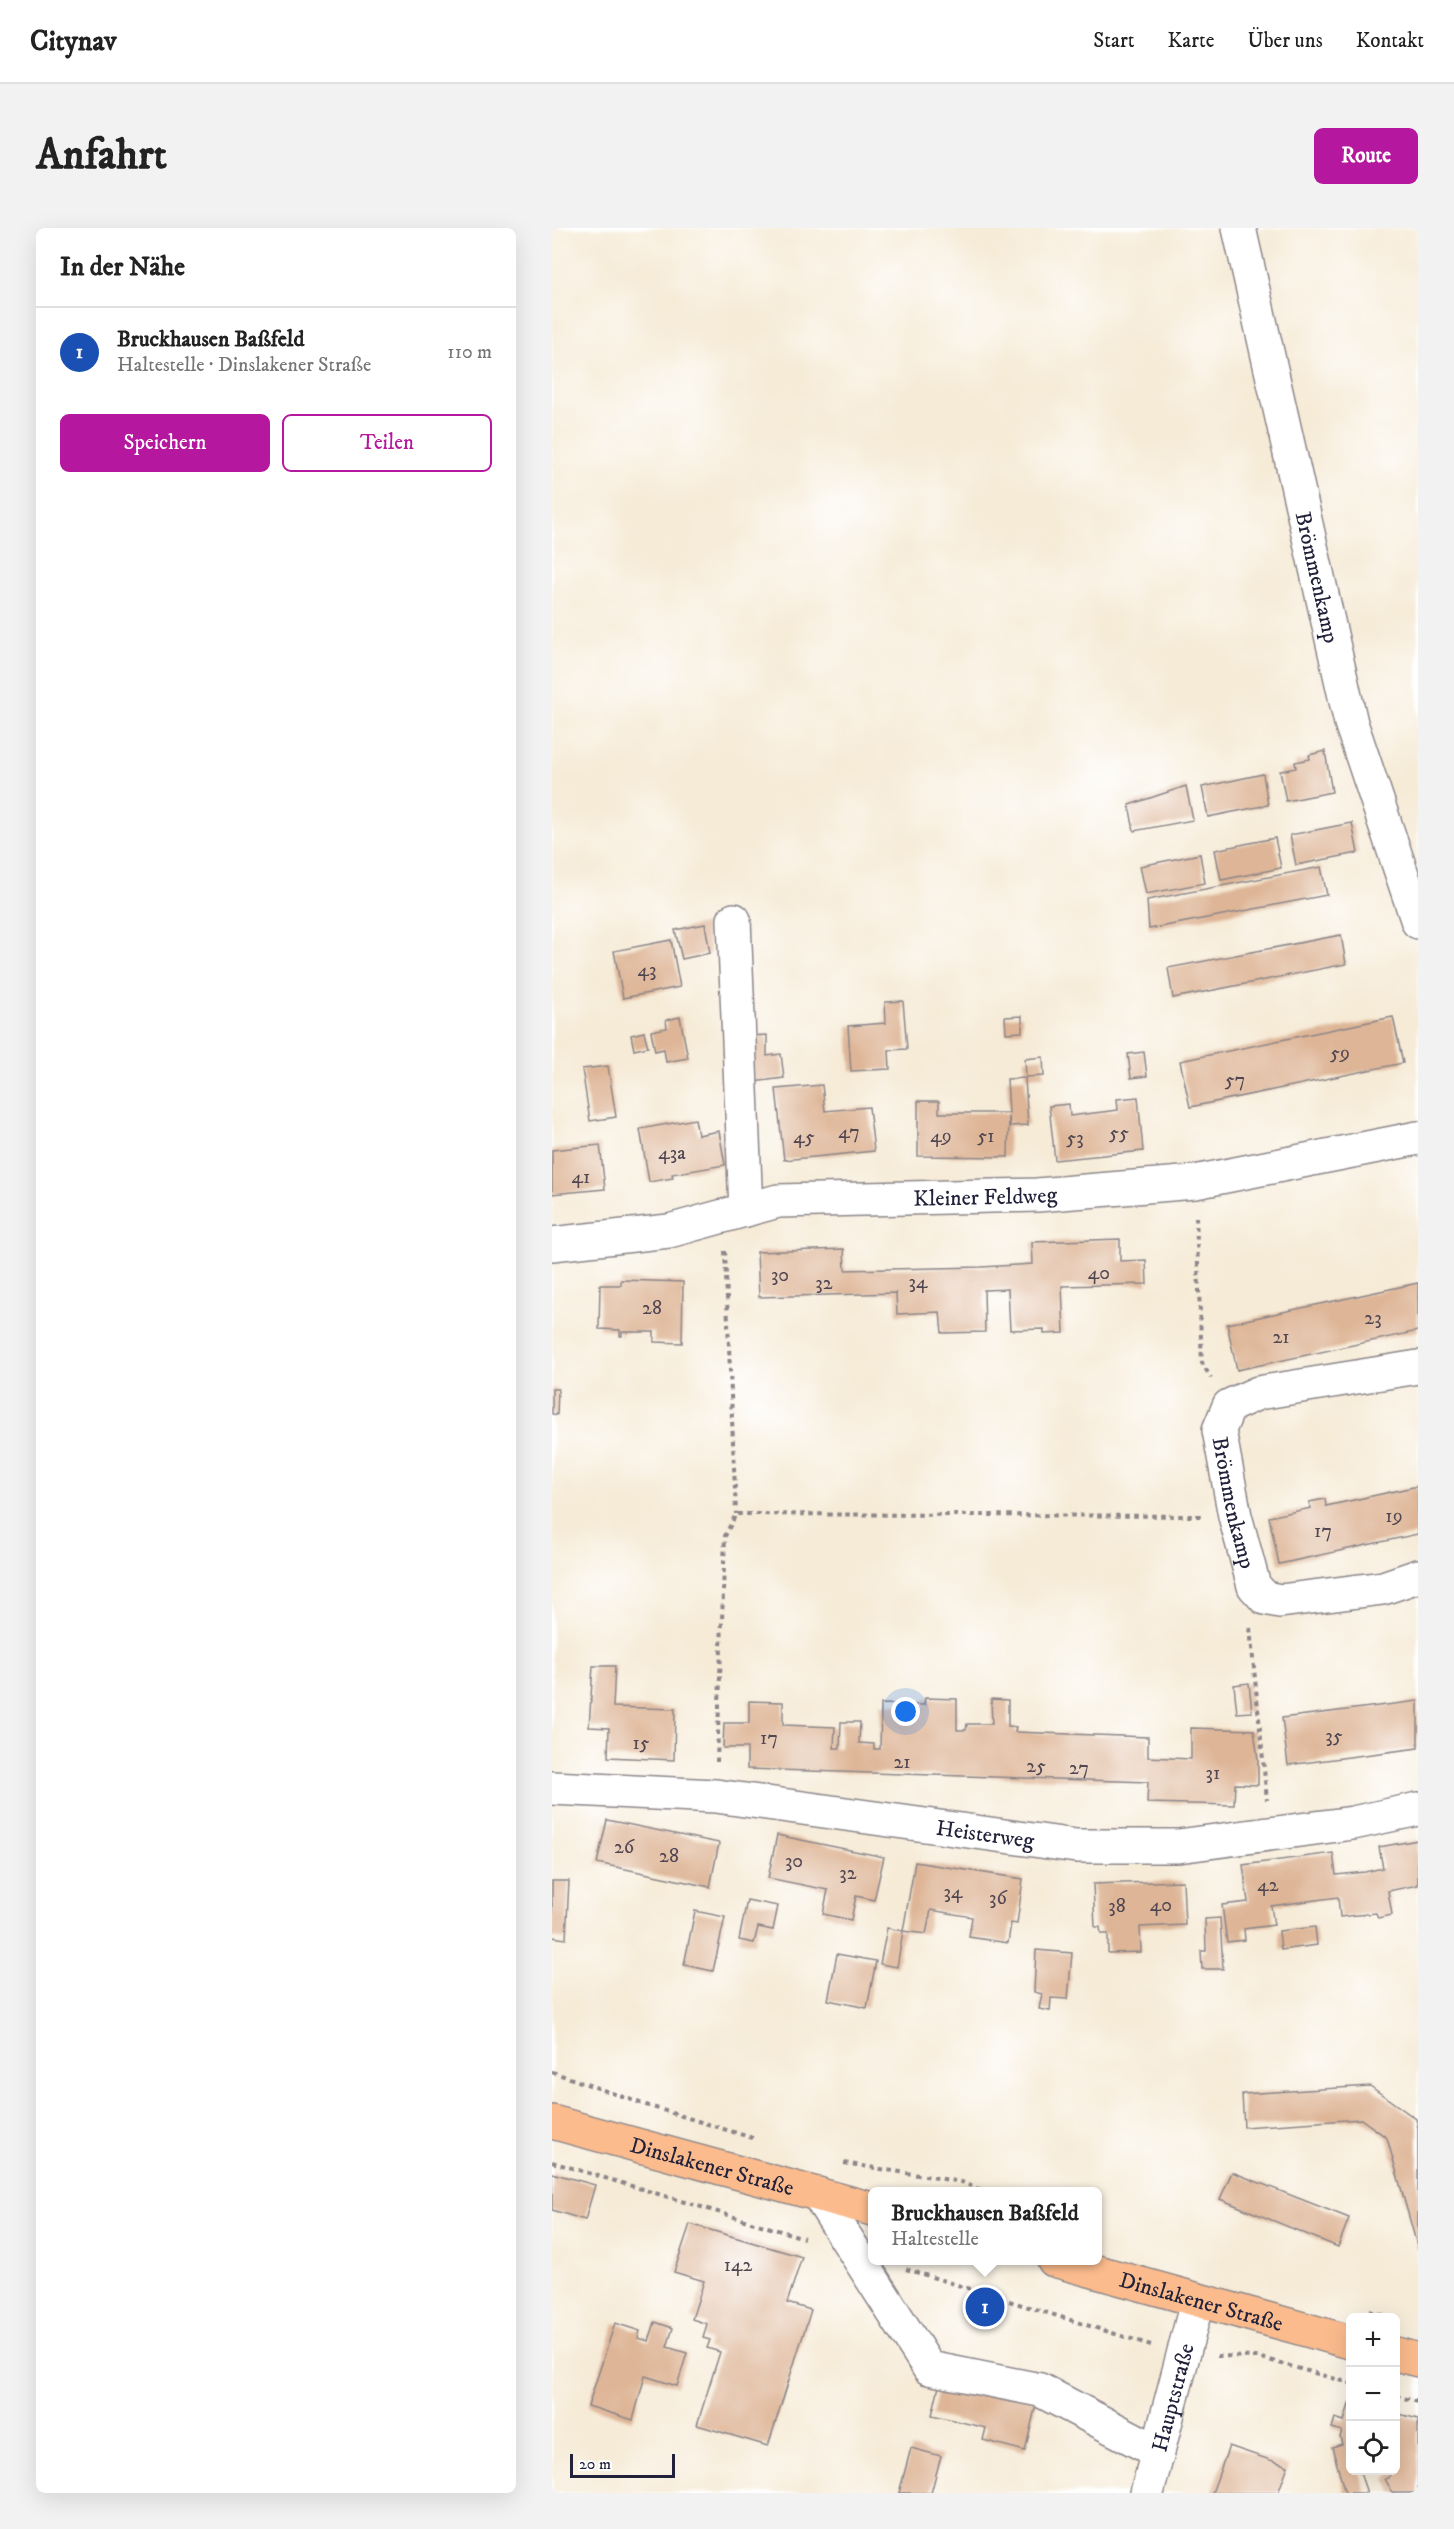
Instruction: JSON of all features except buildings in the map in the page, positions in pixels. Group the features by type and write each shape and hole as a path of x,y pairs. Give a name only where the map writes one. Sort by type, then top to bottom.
{"main road":[{"name":"Dinslakener Straße","path":"552,2122 868,2208"},
{"name":"Dinslakener Straße","path":"1071,2265 1197,2302 1346,2341"},
{"path":"1400,2355 1418,2360"}],"street":[{"name":"Brömmenkamp","path":"1239,228 1351,723 1418,922"},
{"path":"734,920 734,1212"},
{"name":"Kleiner Feldweg","path":"552,1244 669,1231 778,1201 1037,1195 1195,1182 1418,1138"},
{"name":"Brömmenkamp","path":"1418,1367 1258,1393 1229,1406 1219,1430 1235,1516 1254,1586 1265,1598 1280,1601 1383,1588 1418,1576"},
{"name":"Heisterweg","path":"552,1788 716,1796 903,1820 1076,1846 1178,1846 1353,1823 1418,1809"},
{"path":"818,2194 929,2368 1040,2390 1158,2452"},
{"name":"Hauptstraße","path":"1147,2493 1197,2302"}],"path":[{"path":"1195,1182 1202,1363 1229,1406"},
{"path":"716,1796 725,1536 736,1514 734,1212"},
{"path":"736,1514 1235,1516"},
{"path":"1265,1598 1250,1626 1270,1833"},
{"path":"552,2072 646,2106 760,2140"},
{"path":"552,2162 854,2253"},
{"path":"839,2162 962,2182 973,2187"},
{"path":"900,2267 1182,2355 1258,2357 1346,2382"},
{"path":"1400,2397 1418,2402"}],"place":[{"name":"Bruckhausen Baßfeld","path":"985,2307"}]}
